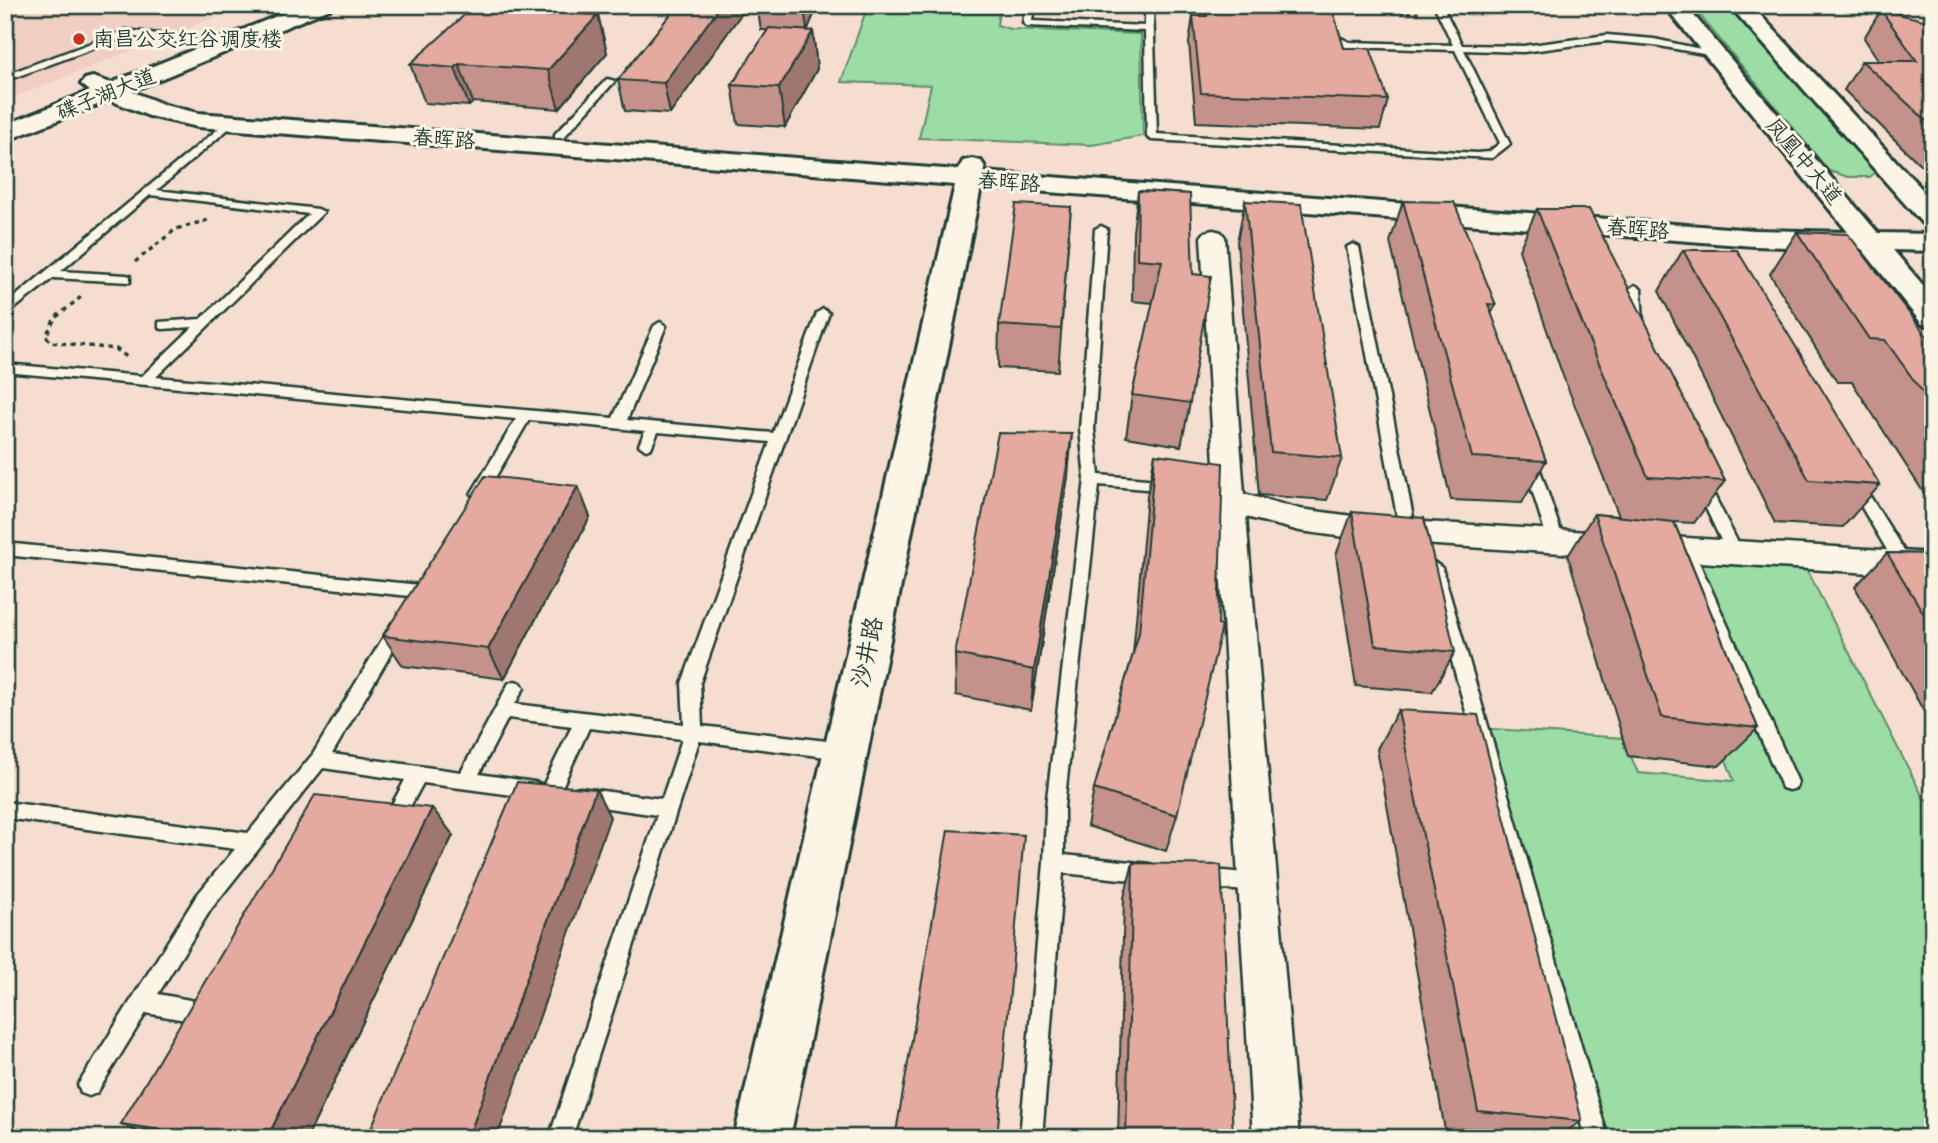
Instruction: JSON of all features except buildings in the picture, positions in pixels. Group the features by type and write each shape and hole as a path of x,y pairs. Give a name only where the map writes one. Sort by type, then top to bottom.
{"street":[{"name":"碟子湖大道","path":"5,134 198,42 289,5"},
{"name":"碟子湖大道","path":"5,119 113,83 323,5"},
{"name":"凤凰中大道","path":"1674,5 1933,317"},
{"path":"1739,5 1933,218"},
{"name":"春晖路","path":"113,83 159,111 198,120 229,123 1736,222 1933,243"},
{"name":"春晖路","path":"113,83 226,111 559,136 970,173"},
{"name":"沙井路","path":"762,1138 970,173"},
{"name":"春晖路","path":"1865,234 1933,228"},
{"path":"1213,237 1222,496 1257,883 1276,1138"},
{"path":"1222,496 1257,511 1289,518 1416,532 1918,564"}],"lane":[{"path":"1030,5 1027,23 1150,29"},
{"path":"1149,5 1152,137 1492,155 1504,145 1457,52 1440,10"},
{"path":"1324,5 1335,39 1339,43 1457,52"},
{"path":"5,78 126,33 198,42"},
{"path":"1338,53 1523,49 1607,38 1654,42 1714,53"},
{"path":"559,136 610,81"},
{"path":"5,312 229,123"},
{"path":"145,381 318,212 148,192"},
{"path":"1031,1138 1054,863 1055,807 1092,479 1087,429 1101,229"},
{"path":"1353,247 1416,532 1597,1138"},
{"path":"51,274 126,279"},
{"path":"1636,289 1638,335"},
{"path":"560,1138 693,733 691,683 823,313"},
{"path":"163,325 204,323"},
{"path":"618,424 660,326"},
{"path":"5,368 778,438"},
{"path":"469,509 525,415"},
{"path":"593,438 601,422"},
{"path":"646,445 653,427"},
{"path":"1527,450 1556,541"},
{"path":"1693,467 1735,553"},
{"path":"1846,469 1918,564"},
{"path":"1092,479 1180,487"},
{"path":"1685,549 1788,782"},
{"path":"5,550 424,585 319,760 204,902 89,1085"},
{"path":"466,780 514,688"},
{"path":"503,710 845,751"},
{"path":"550,792 584,720"},
{"path":"319,760 668,808"},
{"path":"398,810 418,774"},
{"path":"514,814 525,789"},
{"path":"5,810 251,842"},
{"path":"1054,863 1162,874"},
{"path":"1189,877 1257,883"},
{"path":"141,1002 216,1014"}],"path":[{"path":"1366,11 1440,10"}],"shaded area":[{"path":"5,5 246,5 5,101"}],"green space":[{"path":"868,5 1000,5 997,25 1010,29 1141,34 1143,136 1092,145 919,138 931,85 841,82"},
{"path":"1691,5 1727,5 1877,171 1870,177 1848,177 1829,171"},
{"path":"1650,559 1807,570 1924,799 1933,800 1933,1138 1597,1138 1480,728 1623,738 1638,773 1734,781"}],"place":[{"name":"南昌公交红谷调度楼","path":"79,39"}]}
